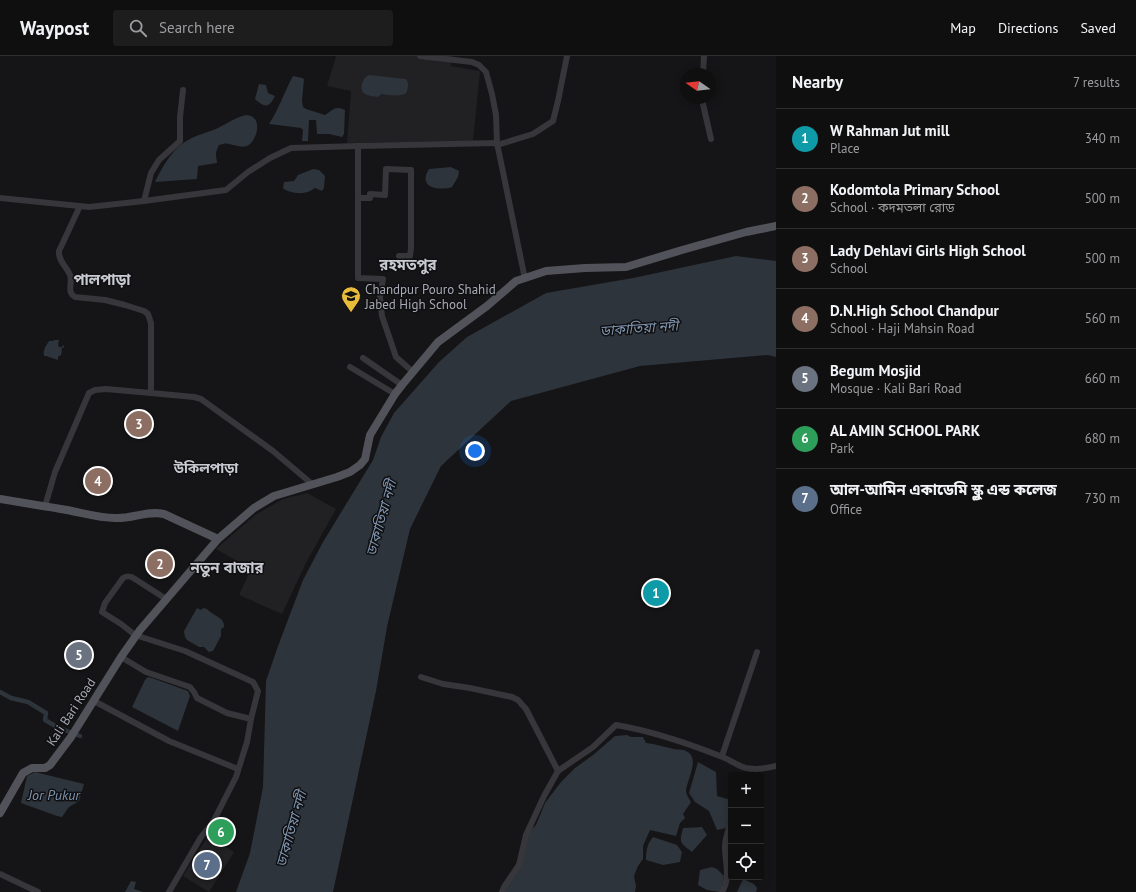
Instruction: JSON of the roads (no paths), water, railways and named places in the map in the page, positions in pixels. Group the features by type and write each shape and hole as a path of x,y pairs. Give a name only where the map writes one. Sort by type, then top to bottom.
{"main road":[{"name":"Kali Bari Road","path":"0,813 23,773 32,768 45,768 50,765 71,737 135,635 218,540 254,508 274,496 343,474 360,465 365,459 370,435 402,384 438,342 487,306 516,282 546,271 626,267 746,232 776,226"},
{"path":"0,499 115,518 131,518 159,512 218,540"}],"street":[{"path":"420,56 472,62 484,69 486,72 496,115 497,144 525,278"},
{"path":"0,198 89,207 226,190 248,172 270,158 291,148 497,144 533,134 553,121 567,56"},
{"path":"703,68 704,56"},
{"path":"144,201 151,173 159,160 180,140 179,131 183,90"},
{"path":"703,104 711,139"},
{"path":"358,146 358,278 383,279 380,297 382,316 396,357 413,372"},
{"path":"358,198 370,198 370,194 385,195 386,169 411,170 410,256 398,256"},
{"path":"80,206 59,251 62,262 70,275 70,292 75,297 105,300 144,311 148,314 151,323 151,392"},
{"path":"363,358 402,384"},
{"path":"350,367 395,394"},
{"path":"45,506 55,472 89,393 95,390 106,389 151,392 201,399 273,451 312,484"},
{"path":"166,599 131,576 126,576 105,603 102,612 135,635 185,651 252,682 258,691 247,742 236,777 213,822 201,838 169,892"},
{"path":"722,756 757,652"},
{"path":"121,657 146,672 190,688 197,698 227,713 251,719"},
{"path":"421,677 443,684 470,688 512,697 518,700 526,709 558,771"},
{"path":"94,701 169,740 238,769"},
{"path":"502,892 519,865 526,836 544,796 558,771 593,747 616,725 647,731 722,756 744,768 763,770 776,766"},
{"path":"743,772 744,768"},
{"path":"722,892 726,886 727,879 725,845 728,834"},
{"path":"0,874 38,892"}],"water":[{"path":"369,75 406,79 408,83 407,92 402,95 382,94 378,97 366,95 362,90 362,84 365,78"},
{"path":"293,76 304,79 302,101 303,107 306,109 325,115 336,108 345,110 344,134 342,137 329,134 317,134 316,120 309,120 308,141 302,141 303,130 301,128 269,124"},
{"path":"259,84 266,85 268,93 275,96 268,105 261,104 255,99"},
{"path":"246,115 252,116 257,124 256,135 250,144 242,147 227,144 219,145 216,154 217,163 198,166 197,179 155,182 169,158 184,142"},
{"path":"451,167 459,171 458,177 452,187 441,189 431,187 428,184 426,175 429,169"},
{"path":"313,169 319,170 325,176 324,188 322,191 315,188 304,193 296,193 283,188 284,182 294,181 298,175"},
{"name":"ডাকাতিয়া নদী","path":"736,256 776,261 776,357 768,355 640,366 511,401 441,466 410,529 387,627 376,691 333,892 236,892 250,853 263,787 266,681 303,580 323,542 373,460 381,437 394,413 439,362 467,337 546,293 633,278"},
{"path":"59,340 59,347 64,346 61,349 61,355 58,357 58,360 44,356 44,349 47,344 49,341"},
{"path":"197,608 201,610 203,608 207,609 223,621 224,627 221,629 221,636 213,651 209,652 204,647 199,647 187,640 185,637 184,631"},
{"path":"148,677 188,691 190,696 178,731 132,707 145,680"},
{"path":"627,735 631,737 643,737 646,743 685,750 690,754 693,764 686,791 691,802 683,814 685,818 680,823 676,836 650,830 643,846 643,859 634,876 636,886 635,892 503,892 521,863 525,835 536,825 545,803 561,782 575,768 615,736"},
{"path":"698,762 716,772 717,796 728,799 728,822 726,828 717,830 709,811 695,802 689,793"},
{"name":"Jor Pukur","path":"35,772 84,784 79,801 69,807 62,817 21,803 27,776"},
{"path":"702,827 707,835 692,852 681,840 683,828"},
{"path":"653,837 677,845 682,852 680,862 663,865 646,860 647,848"},
{"path":"712,867 717,869 724,876 720,892 707,890 698,885 700,870"},
{"path":"743,880 754,884 757,888 756,892 737,892"},
{"path":"131,881 136,882 134,889 143,892 125,892"}],"waterway":[{"path":"0,692 11,698 28,702 46,713 45,720 57,727 80,736"}],"place":[{"name":"Chandpur Pouro Shahid Jabed High School","path":"351,313"},
{"name":"Lady Dehlavi Girls High School","path":"139,424"},
{"name":"D.N.High School Chandpur","path":"98,481"},
{"name":"Kodomtola Primary School","path":"160,564"},
{"name":"W Rahman Jut mill","path":"656,593"},
{"name":"Begum Mosjid","path":"79,655"},
{"name":"AL AMIN SCHOOL PARK","path":"221,832"},
{"name":"আল-আমিন একাডেমি স্কুল এন্ড কলেজ","path":"207,865"}],"district":[{"name":"রহমতপুর","path":"408,264"},
{"name":"পালপাড়া","path":"102,279"},
{"name":"উকিলপাড়া","path":"206,468"},
{"name":"নতুন বাজার","path":"227,567"}]}
